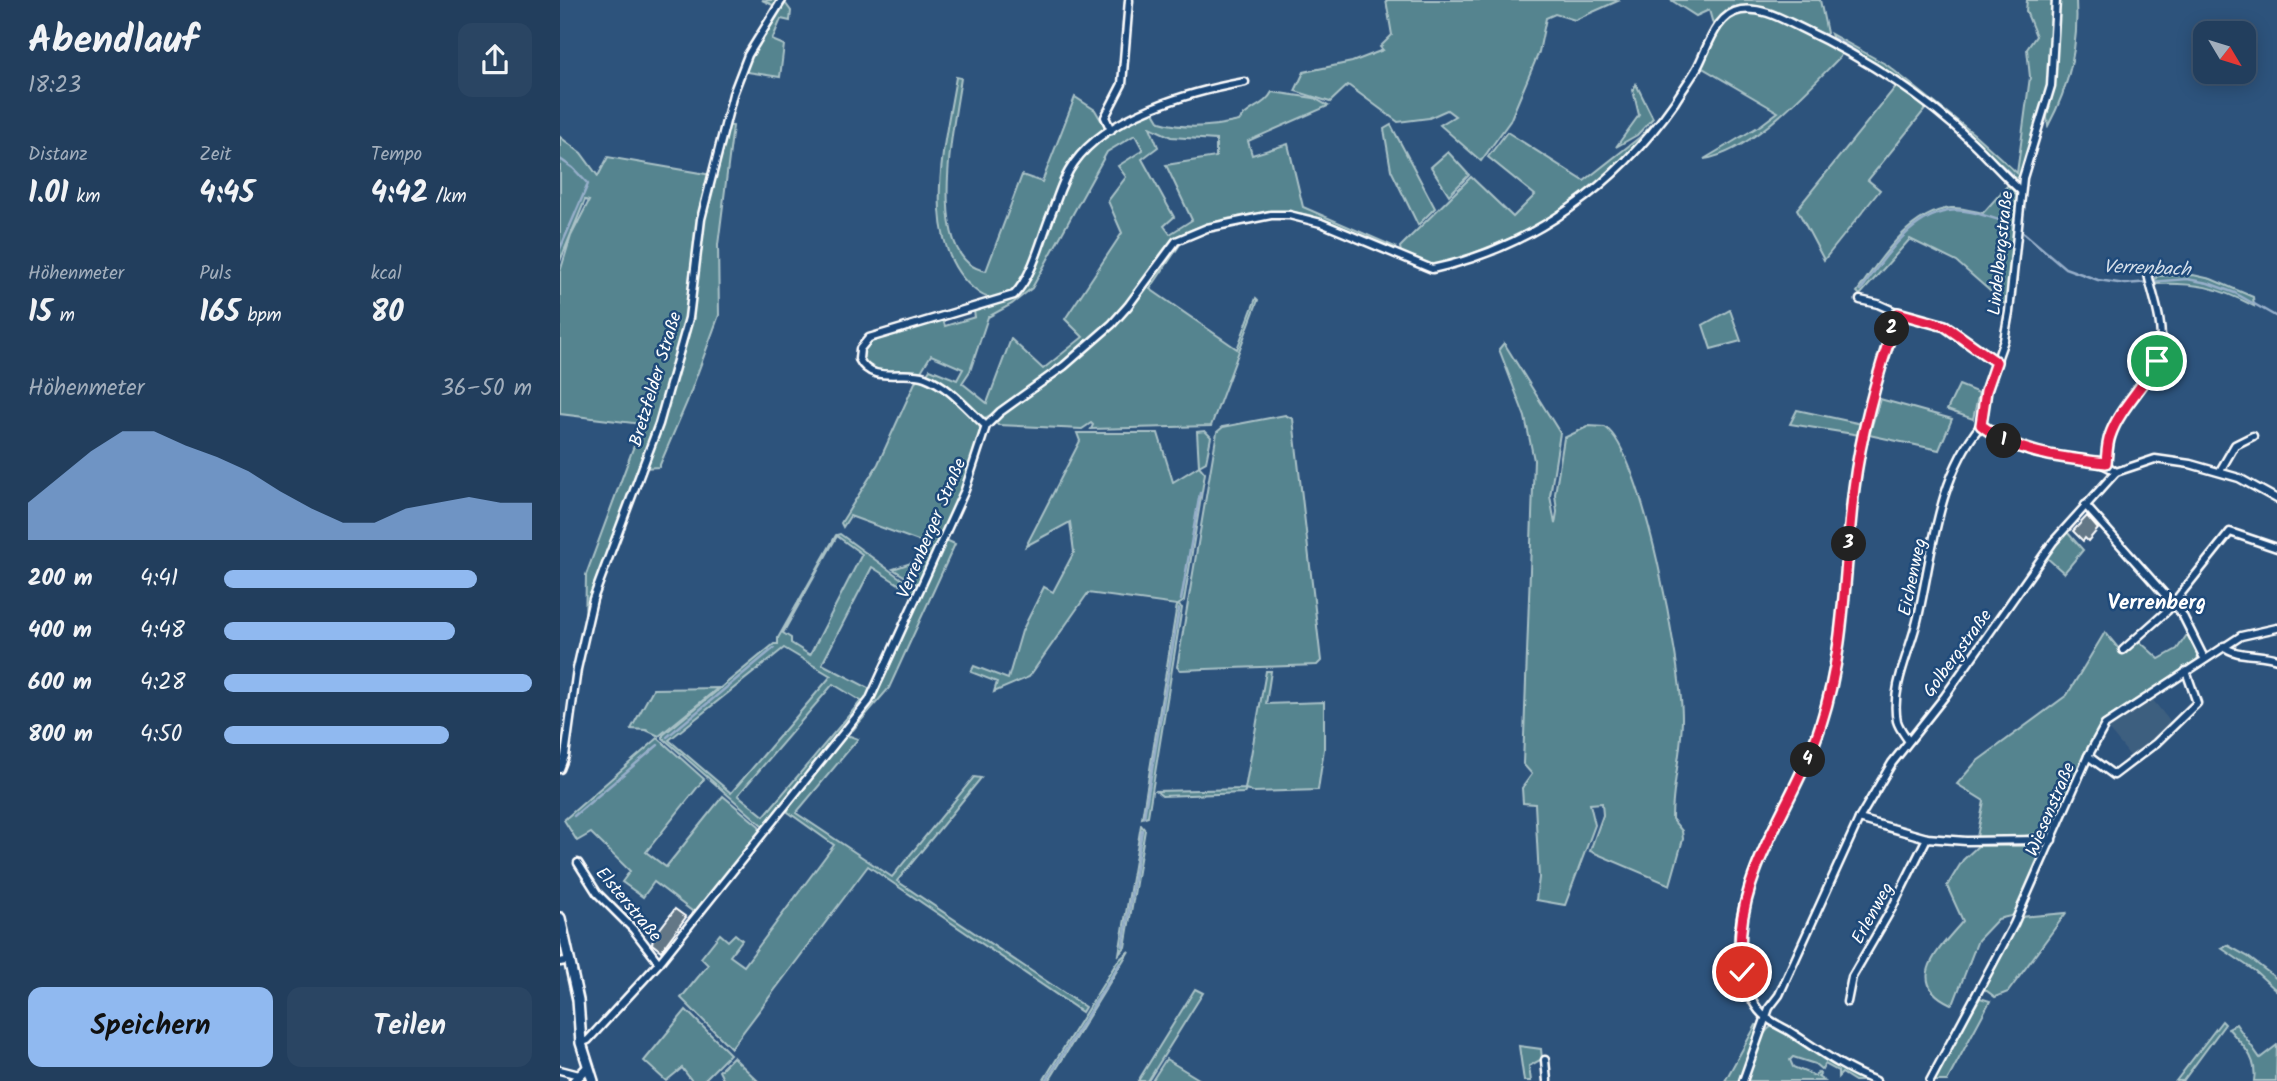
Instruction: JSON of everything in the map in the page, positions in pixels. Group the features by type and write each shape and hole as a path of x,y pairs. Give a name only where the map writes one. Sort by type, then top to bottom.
{"main road":[{"path":"560,918 578,1000 581,1042 593,1081"}],"street":[{"name":"Bretzfelder Straße","path":"560,769 565,756 577,669 593,599 659,424 689,318 701,219 733,94 748,55 782,0"},
{"path":"1111,130 1105,117 1122,84 1129,0"},
{"name":"Lindelbergstraße","path":"1981,425 1986,391 2004,340 2013,285 2021,191 2051,86 2056,0"},
{"path":"1245,82 1210,88 1140,113 1111,130 1082,153 1067,174 1025,279 1014,295 869,338 860,349 859,359 867,370 884,375 923,376 953,395 986,426 1000,412 1064,366 1112,324 1128,306 1166,250 1192,233 1250,219 1289,215 1321,223 1432,269 1542,228 1595,189 1661,121 1697,68 1717,28 1726,16 1739,10 1769,13 1875,66 1973,142 2021,191"},
{"path":"2106,463 2110,437 2117,421 2147,380 2160,346 2160,331 2148,274"},
{"path":"1860,300 1945,326 1996,362"},
{"path":"1876,1081 1826,1055 1768,1018 1757,1006 1742,972 1740,929 1757,868 1805,768 1822,723 1844,615 1854,485 1884,355 1898,313"},
{"path":"1981,425 2003,440 2035,453 2106,463 2116,472"},
{"name":"Eichenweg","path":"1908,740 1897,723 1898,693 1918,618 1940,508 1960,456 1981,425"},
{"name":"Verrenberger Straße","path":"581,1042 588,1040 659,963 869,701 965,490 986,426"},
{"path":"2220,471 2235,446 2253,436"},
{"name":"Golbergstraße","path":"1743,1081 1768,1018 1769,1009 1779,995 1874,790 1908,740 1945,696 2053,542 2085,505 2116,472 2155,459 2220,471 2277,499"},
{"path":"2085,505 2173,603 2190,627 2204,658"},
{"path":"2123,650 2173,603 2230,532 2277,548"},
{"name":"Wiesenstraße","path":"1930,1081 2014,925 2088,756 2105,725 2241,636 2277,628"},
{"path":"2224,646 2233,653 2253,653 2277,659"},
{"path":"2088,756 2114,775 2156,743 2197,703 2186,671"},
{"path":"1859,819 1927,838 1966,841 2052,840"},
{"name":"Erlenweg","path":"1847,1002 1852,976 1892,908 1927,838"},
{"name":"Elsterstraße","path":"578,863 597,894 633,929 659,963"},
{"path":"560,962 570,960"},
{"path":"1545,1060 1547,1081"},
{"path":"560,1070 576,1078 587,1068"}],"shaded area":[{"path":"2152,699 2172,724 2132,758 2108,729"}],"green space":[{"path":"762,0 783,0 791,11 790,21 781,19 772,40 784,45 780,77 741,71 777,7"},
{"path":"1386,0 1620,0 1575,20 1555,14 1546,18 1539,52 1510,121 1481,161 1440,125 1455,116 1447,110 1429,118 1398,122 1348,85 1330,102 1295,91 1304,72 1352,62 1383,50 1380,47 1392,35"},
{"path":"1671,0 1820,0 1827,33 1823,36 1782,19 1752,13 1725,17 1713,24 1709,10 1696,16"},
{"path":"2027,0 2054,0 2048,85 2021,175 2016,179 1902,82 1834,41 1831,34 1887,65 1974,134 2017,173 2030,77 2027,49 2036,36 2026,11"},
{"path":"2059,0 2076,0 2076,33 2067,81 2048,126 2047,117 2054,85"},
{"path":"1740,12 1768,15 1842,51 1840,57 1778,118 1741,145 1704,159 1778,112 1701,67 1721,29"},
{"path":"956,77 961,78 950,155 949,217 955,243 967,262 986,271 1022,175 1042,182 1075,97 1095,110 1105,127 1078,158 1054,197 1021,284 1009,295 1000,298 979,293 959,273 947,249 941,221 942,161"},
{"path":"1636,84 1653,118 1637,135 1616,147 1639,115 1633,90"},
{"path":"1897,85 1927,107 1868,180 1880,190 1824,260 1797,209"},
{"path":"1272,92 1314,98 1328,106 1248,141 1252,155 1288,144 1303,207 1395,247 1391,250 1317,217 1292,212 1248,215 1197,228 1167,245 1136,292 1086,345 1026,393 985,418 926,375 930,369 957,380 963,369 931,355 920,373 881,371 863,360 862,350 872,341 943,320 945,326 975,317 974,311 1009,300 1027,282 1069,179 1083,158 1102,139 1125,123 1154,112 1160,122 1180,126 1200,127 1229,123 1239,121","holes":["1150,127 1171,137 1216,140 1216,157 1166,165 1192,220 1170,234 1164,226 1174,217 1142,159 1158,147","1135,135 1143,150 1118,166 1126,177 1108,201 1122,233 1065,319 1083,337 1043,369 1011,339 987,403 962,383 970,371 988,317 1012,304 1032,288 1107,152"]},
{"path":"1656,120 1638,144 1594,187 1541,226 1435,266 1401,253 1400,247 1471,177 1513,217 1535,195 1488,157 1507,132 1584,181 1640,137"},
{"path":"725,125 733,126 718,245 719,315 687,402 659,467 643,468 585,629 586,575 642,424 560,414 560,272 571,236 589,201 585,200 560,261 560,137 581,153 598,176 608,157 712,175"},
{"path":"1391,125 1435,208 1418,225 1391,170 1384,129"},
{"path":"1448,152 1469,175 1449,195 1431,167"},
{"path":"2009,184 2017,196 2015,243 2006,305 1957,262 1910,239 1860,295 1857,292 1896,240 1921,219 1951,208 1983,213"},
{"path":"1175,246 1179,246 1150,289 1237,349 1256,298 1258,300 1211,426 1091,429 1091,423 1082,429 998,425 994,421 1065,367 1130,308"},
{"path":"2193,275 2211,279 2253,297 2254,306 2229,294 2205,287 2153,284 2157,276"},
{"path":"1730,310 1741,341 1711,349 1703,325"},
{"path":"1504,343 1560,433 1550,496 1555,524 1555,494 1564,438 1589,426 1605,427 1619,445 1633,476 1646,517 1668,611 1682,718 1672,819 1682,831 1683,839 1670,885 1590,851 1603,815 1602,803 1590,804 1595,825 1565,905 1536,900 1539,878 1535,804 1523,803 1522,788 1532,774 1523,764 1534,460 1525,417 1499,349"},
{"path":"917,378 946,393 966,408 979,425 981,434 963,489 920,586 893,569 917,561 924,543 850,516 843,527 841,523 878,464"},
{"path":"1959,385 1979,393 1973,419 1947,410"},
{"path":"1880,399 1952,419 1939,450 1869,435"},
{"path":"1797,410 1862,424 1860,435 1790,424"},
{"path":"1285,415 1293,419 1321,661 1317,665 1180,670 1177,667 1217,432 1223,427"},
{"path":"1205,431 1211,437 1206,462 1199,466 1197,432"},
{"path":"1077,433 1158,433 1173,482 1199,466 1205,473 1184,601 1178,605 1182,608 1148,816 1142,818 1177,605 1088,593 1029,677 994,692 997,682 971,672 974,666 1008,679 1022,631 1044,587 1053,592 1074,552 1070,522 1026,546 1080,441"},
{"path":"2067,532 2083,550 2064,573 2046,557"},
{"path":"840,534 918,591 878,679 865,701 766,825 762,825 663,738 663,735 774,644 778,644 778,638 836,535","holes":["837,536 862,554 810,655 791,643 791,638 783,633","872,567 914,594 870,689 822,664","784,648 831,676 731,793 669,740","833,684 861,701 764,816 738,795"]},
{"path":"946,540 955,544 889,688 852,731 884,679"},
{"path":"2105,632 2123,654 2138,640 2159,659 2177,649 2189,632 2199,653 2197,660 2102,722 2057,822 2039,833 2029,835 1977,837 1984,801 1957,784 1976,762 2067,695"},
{"path":"1266,671 1271,671 1266,704 1324,702 1324,749 1318,790 1253,792 1246,789 1244,793 1162,796 1156,791 1245,789"},
{"path":"718,688 659,736 646,730 631,729 653,689"},
{"path":"845,737 858,739 796,813 892,877 974,777 981,778 897,881 1085,1007 1082,1012 868,866 731,1048 681,998 708,965 701,958 720,934 728,941 735,934 742,940 730,956 744,966 834,845 788,812 789,805"},
{"path":"658,738 704,779 646,852 666,867 723,796 759,826 760,833 696,914 654,882 643,897 622,882 630,871 591,833 577,841 564,820"},
{"path":"1141,825 1145,830 1125,947 1119,954"},
{"path":"1978,846 2034,846 2042,853 2015,915 1998,919 1978,940 1951,1004 1937,995 1929,985 1927,975 1937,953 1963,921 1947,886 1963,860"},
{"path":"2066,913 2008,992 1995,997 1983,988 2020,917"},
{"path":"2227,945 2247,956 2277,979 2277,991 2255,971 2221,948"},
{"path":"1129,951 1049,1081 1043,1081 1117,962"},
{"path":"1195,989 1203,993 1148,1081 1138,1081"},
{"path":"1980,998 1990,1001 1947,1081 1932,1081"},
{"path":"686,1010 730,1054 703,1081 692,1081 682,1068 666,1081 644,1061"},
{"path":"2222,1021 2225,1024 2183,1081 2176,1081"},
{"path":"2236,1024 2260,1058 2277,1045 2276,1081 2254,1081 2251,1058 2228,1028"},
{"path":"1756,1025 1761,1026 1740,1081 1725,1081"},
{"path":"1772,1026 1861,1076 1863,1081 1855,1081 1842,1073 1838,1077 1838,1071 1825,1064 1822,1070 1815,1064 1793,1057 1790,1060 1793,1067 1815,1076 1818,1072 1818,1077 1824,1081 1747,1081 1762,1036"},
{"path":"1519,1046 1541,1049 1542,1059 1529,1066 1531,1081 1524,1081"},
{"path":"733,1057 758,1081 724,1081 719,1071"},
{"path":"1166,1059 1202,1081 1152,1081"}],"building":[{"path":"2087,516 2098,529 2088,541 2085,538 2083,541 2073,531"},
{"path":"675,909 686,917 661,951 652,944 653,938"}],"waterway":[{"name":"Verrenbach","path":"1732,7 1768,11 1823,34"},
{"name":"Verrenbach","path":"1834,38 1927,101 2012,175"},
{"path":"560,159 588,184 560,249"},
{"path":"1861,290 1898,242 1909,231 1934,215 1955,210 2012,224"},
{"name":"Verrenbach","path":"2024,233 2065,268 2098,280 2125,284 2187,279 2208,283 2235,293 2277,317"},
{"path":"1181,600 1200,493"},
{"path":"1144,817 1179,609"},
{"path":"667,737 774,648"},
{"path":"574,816 658,745"},
{"path":"1123,946 1142,830"},
{"path":"1046,1081 1120,963"}],"district":[{"name":"Verrenberg","path":"2157,602"}],"route":[{"path":"1742,972 1740,929 1749,889 1761,857 1805,768 1822,723 1844,615 1854,485 1884,355 1898,313 1945,326 1996,362 1986,391 1981,425 2003,440 2035,453 2106,463 2110,437 2117,421 2147,380 2157,361"}]}
